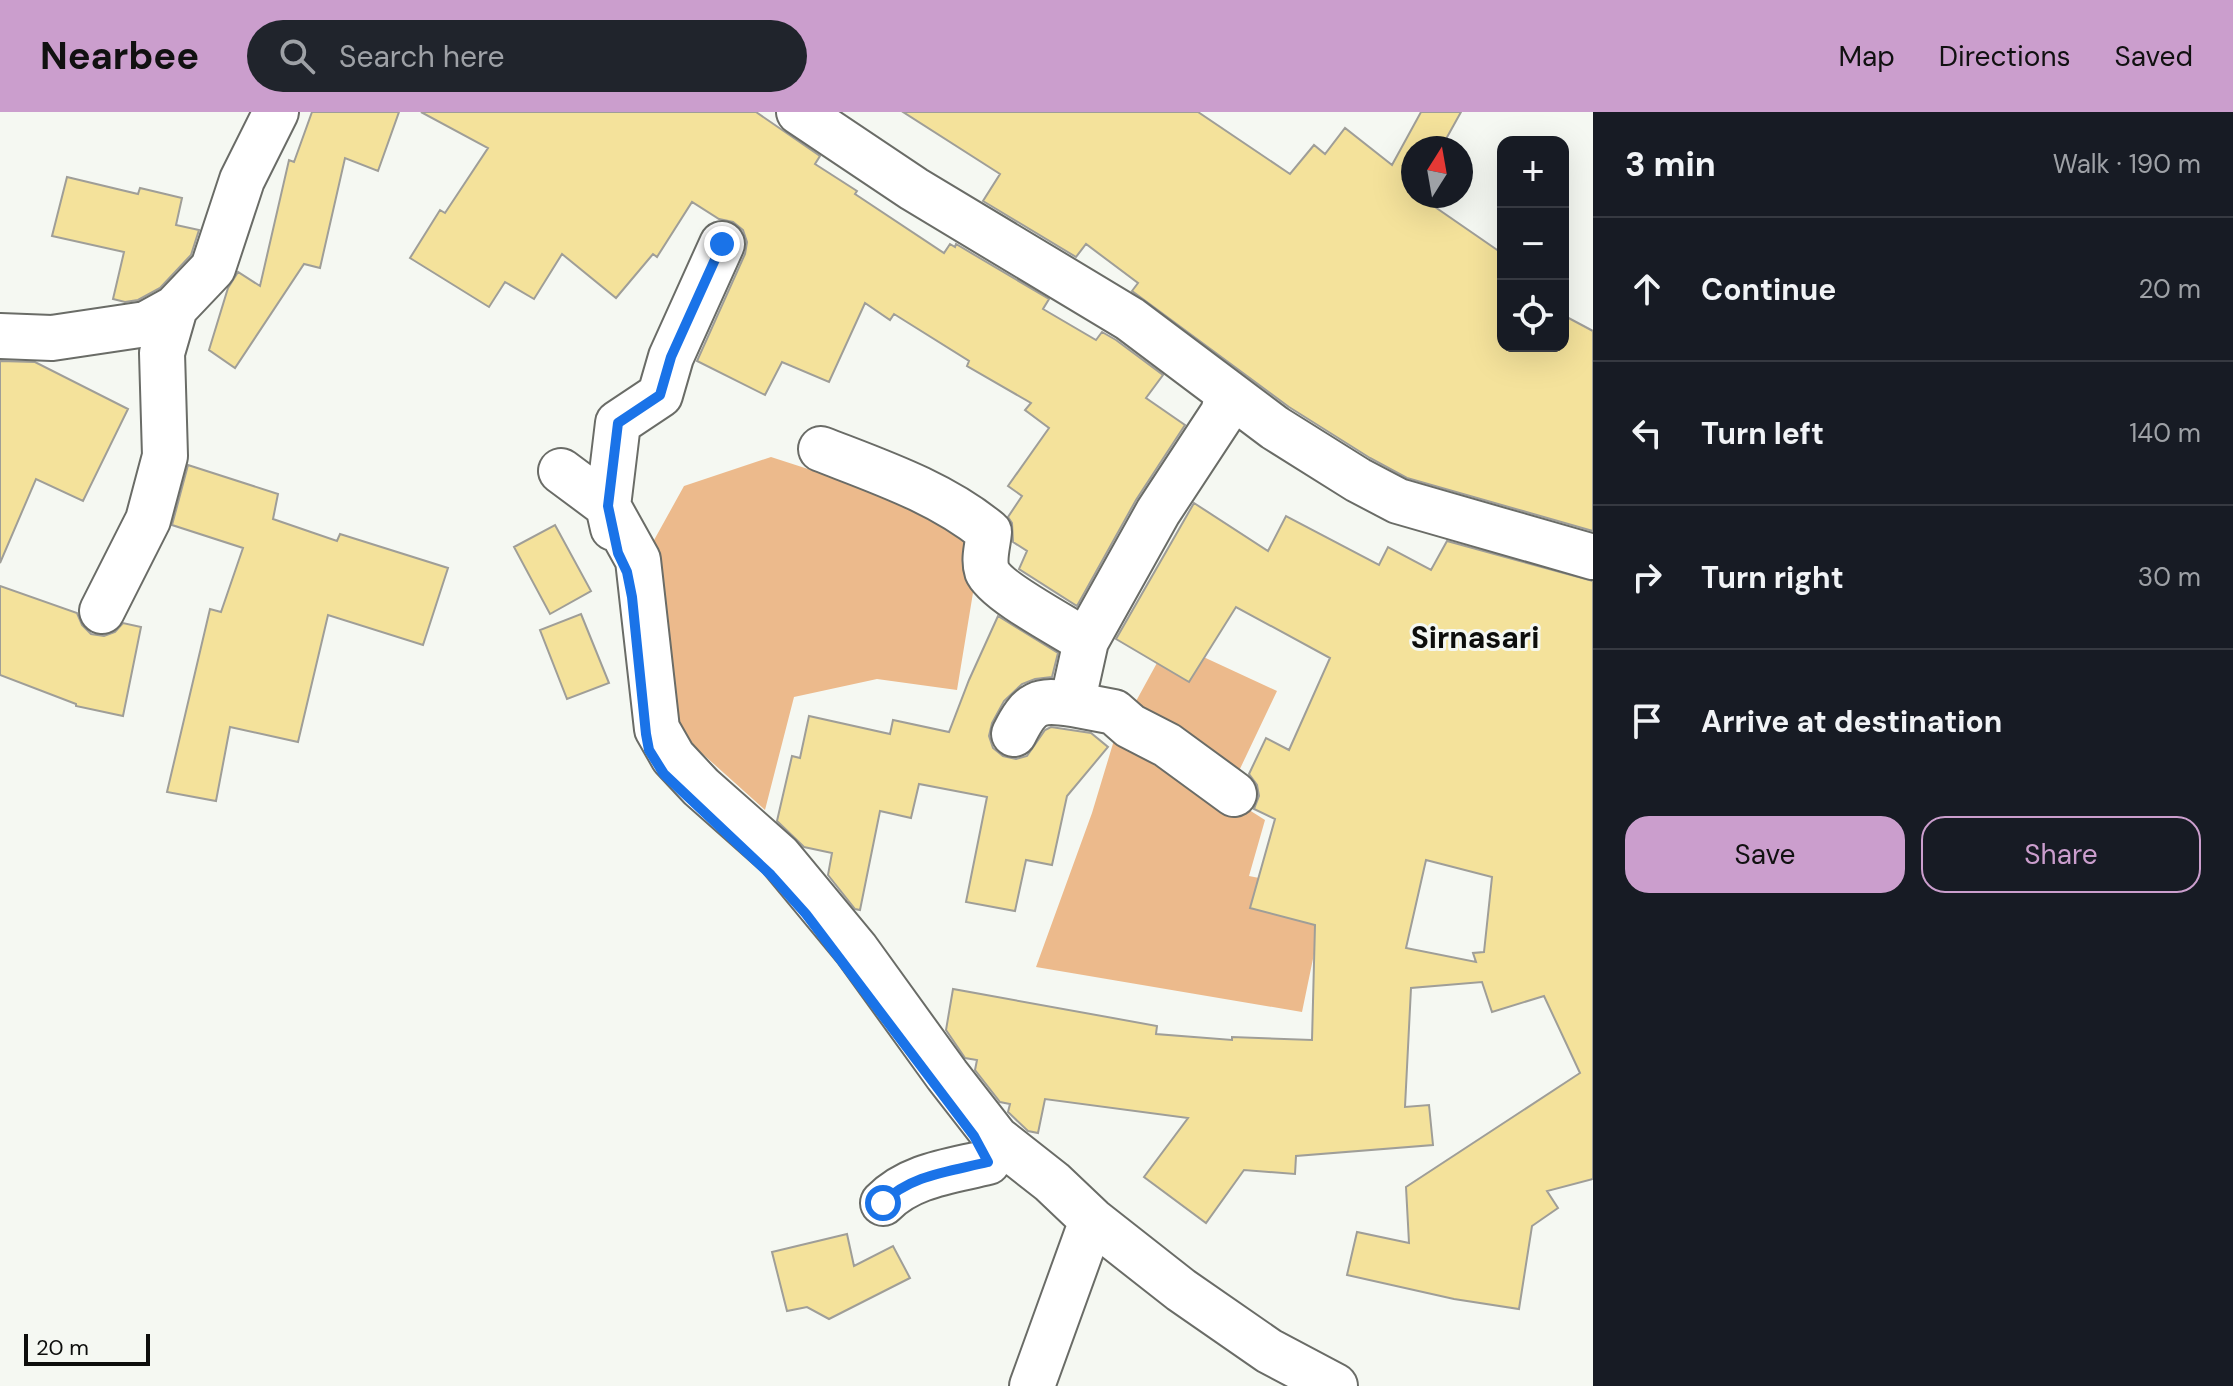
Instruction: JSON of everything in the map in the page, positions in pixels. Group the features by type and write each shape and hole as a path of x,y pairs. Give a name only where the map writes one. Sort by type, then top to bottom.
{"street":[{"path":"0,336 52,338 146,324 175,308 213,268 242,180 276,112"},
{"path":"799,112 914,189 1130,319 1300,444 1398,501 1593,557"},
{"path":"722,244 671,357 660,395 618,423 608,506 632,597 646,734 654,761 771,875 806,914 974,1136 988,1162 1029,1185 1256,1343 1335,1386"},
{"path":"102,611 148,520 165,456 162,353 175,308"},
{"path":"1072,704 1086,641 1158,512 1223,413 1228,393"},
{"path":"821,449 923,490 967,514 989,532 987,572 1008,593 1086,641"},
{"path":"561,471 608,506 638,560 657,729 673,757 701,787 779,856 856,949 996,1138 1052,1182 1090,1228"},
{"path":"1014,734 1021,719 1034,704 1046,700 1114,712 1130,726 1167,745 1234,794"},
{"path":"883,1203 892,1194 919,1179 988,1162"},
{"path":"1032,1386 1090,1228"}],"shaded area":[{"path":"771,457 984,526 957,690 877,679 794,697 765,810 675,729 648,551 684,486"},
{"path":"1169,641 1277,691 1238,773 1135,703"},
{"path":"1118,727 1265,820 1249,876 1327,891 1302,1012 1036,967 1092,813"}],"building":[{"path":"312,112 399,112 378,171 345,158 320,268 304,264 235,368 209,350 228,288 238,272 260,286 289,160 294,162"},
{"path":"421,112 756,112 820,156 815,164 857,191 855,194 944,253 950,244 955,247 956,244 1049,299 1043,309 1096,340 1102,332 1116,340 1163,375 1146,398 1185,425 1136,500 1077,606 1019,569 1027,551 1013,542 1012,523 1008,517 1022,496 1008,486 1049,428 1025,410 1031,403 967,366 969,361 894,314 890,320 865,303 829,382 782,362 765,395 697,361 745,254 747,242 743,230 733,222 719,219 692,202 657,257 653,254 616,298 562,254 534,299 505,282 489,307 410,258 440,210 445,213 488,148"},
{"path":"903,112 1198,112 1290,174 1314,145 1325,154 1345,128 1392,165 1401,149 1401,208 1436,208 1497,250 1497,352 1569,352 1569,318 1593,331 1593,531 1407,478 1370,458 1289,407 1132,291 1138,283 1086,244 1076,257 983,201 1000,174"},
{"path":"1421,112 1461,112 1448,136 1408,136"},
{"path":"67,177 138,194 140,188 182,198 176,225 199,230 191,255 160,288 138,300 125,302 113,299 124,252 52,236"},
{"path":"0,361 35,362 128,409 83,501 36,479 0,563"},
{"path":"188,465 278,494 273,519 337,541 340,534 448,568 423,645 328,615 298,742 230,727 216,801 167,792 210,609 221,612 243,548 172,525"},
{"path":"1194,503 1268,551 1286,516 1379,565 1388,547 1431,570 1447,541 1593,581 1593,1179 1547,1191 1558,1208 1532,1226 1519,1309 1454,1299 1347,1275 1357,1232 1409,1243 1406,1187 1580,1073 1544,996 1492,1012 1482,982 1411,988 1405,1107 1429,1105 1433,1145 1296,1156 1295,1174 1244,1170 1206,1223 1144,1177 1188,1118 1045,1099 1038,1133 1028,1131 1008,1112 1010,1104 1000,1102 975,1070 977,1060 965,1058 946,1030 953,989 1157,1026 1156,1034 1232,1040 1232,1037 1312,1040 1315,925 1250,908 1275,819 1254,809 1259,796 1257,785 1249,774 1266,738 1289,750 1330,658 1236,607 1189,682 1116,639","holes":["1426,860 1492,877 1484,952 1473,953 1476,962 1406,948"]},
{"path":"555,525 591,591 550,614 514,547"},
{"path":"0,586 77,613 82,625 91,634 104,636 115,632 123,623 141,627 123,716 76,706 0,675"},
{"path":"581,614 609,683 567,699 540,630"},
{"path":"998,616 1058,653 1052,677 1022,684 1004,701 992,723 989,736 993,748 1003,756 1016,759 1027,756 1045,730 1051,727 1091,733 1108,747 1067,796 1052,865 1026,860 1015,911 966,902 987,797 919,784 911,818 880,811 860,910 855,909 828,875 832,853 804,847 777,821 792,756 800,758 809,716 890,734 893,720 949,732"},
{"path":"847,1234 854,1266 893,1246 910,1278 829,1319 807,1307 787,1311 772,1252"}],"district":[{"name":"Sirnasari","path":"1475,638"}],"route":[{"path":"722,244 671,357 660,395 618,423 608,506 632,597 646,734 649,750 664,774 771,875 806,914 974,1136 988,1162 919,1179 892,1194 883,1203"}]}
